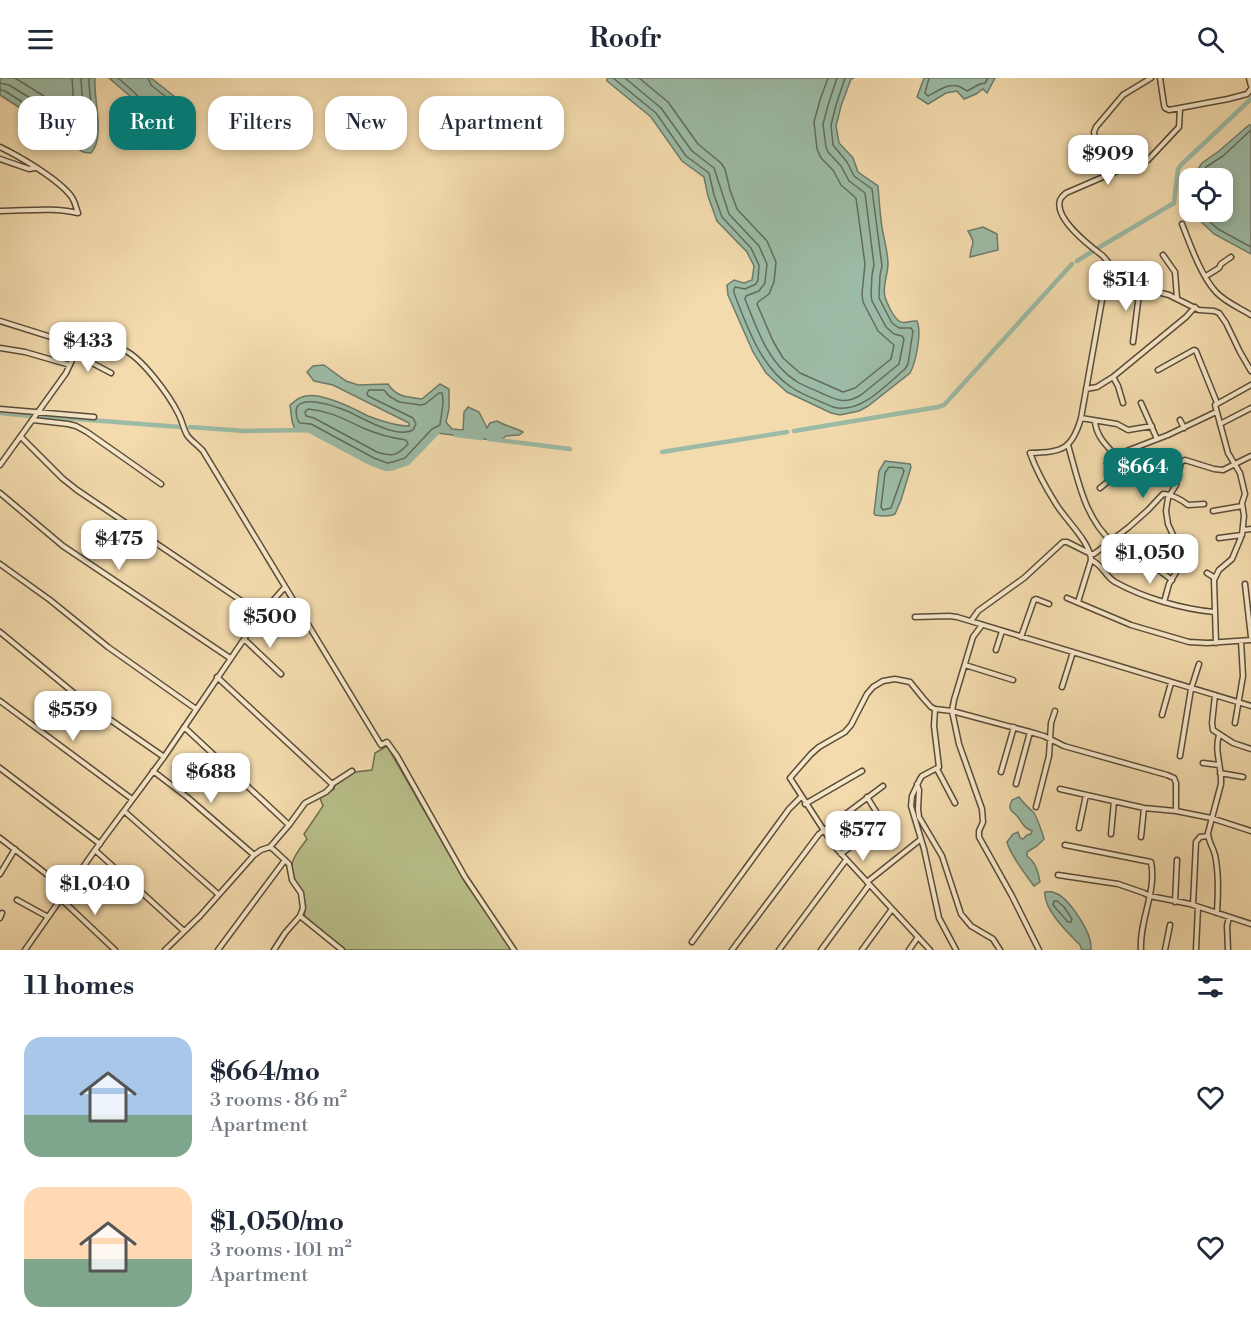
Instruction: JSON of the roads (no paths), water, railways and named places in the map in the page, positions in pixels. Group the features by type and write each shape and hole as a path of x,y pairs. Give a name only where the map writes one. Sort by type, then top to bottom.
{"street":[{"path":"1106,175 1095,138 1096,127 1123,95 1151,78"},
{"path":"1160,78 1165,108 1169,110 1247,94 1251,88 1249,78"},
{"path":"1110,269 1103,256 1068,225 1059,203 1066,192 1124,168 1143,163 1179,127 1180,109"},
{"path":"0,147 50,177 71,195 78,213 65,210 0,211"},
{"path":"0,159 29,169 35,168"},
{"path":"1182,224 1213,288 1219,295 1251,315"},
{"path":"1163,255 1175,272 1177,298"},
{"path":"1206,276 1219,268 1231,256"},
{"path":"1110,269 1114,269 1131,285 1177,298 1201,311 1219,313 1251,371"},
{"path":"1091,557 1082,539 1055,502 1030,453 1054,451 1068,445 1074,438 1081,417 1107,272 1110,269"},
{"path":"1122,277 1135,271"},
{"path":"1133,342 1142,288"},
{"path":"1086,389 1097,387 1113,377 1195,308"},
{"path":"0,321 67,342 79,349"},
{"path":"0,465 66,373 79,349 84,347 105,350 117,348 123,349 136,358 178,412 187,435 203,451 381,745 387,742 397,756 465,877 514,950"},
{"path":"0,348 25,352 70,365"},
{"path":"1158,370 1196,351 1217,403 1216,412 1228,453 1240,473 1245,491 1242,506 1244,516 1242,533 1232,559 1219,570 1215,578 1216,643"},
{"path":"75,354 111,373"},
{"path":"1113,377 1119,386 1123,403"},
{"path":"1217,403 1251,385"},
{"path":"1141,403 1157,439"},
{"path":"1220,424 1251,408"},
{"path":"0,410 94,417"},
{"path":"1100,488 1116,475 1107,462 1108,460 1216,412"},
{"path":"1081,417 1117,424 1128,430 1152,426"},
{"path":"33,420 76,426 161,484"},
{"path":"1095,420 1100,437 1115,456"},
{"path":"1180,420 1184,428"},
{"path":"21,437 77,490 261,614"},
{"path":"1068,445 1083,496 1091,513 1111,541 1145,560 1172,580"},
{"path":"1150,465 1173,458 1180,462 1185,460 1219,470 1251,456"},
{"path":"1164,602 1169,584 1184,559 1168,524 1166,505 1176,485 1180,462"},
{"path":"0,493 70,551 230,658"},
{"path":"1078,602 1091,557 1148,510 1161,495 1170,494 1188,505 1204,504"},
{"path":"1213,511 1242,506"},
{"path":"1219,538 1251,529"},
{"path":"1145,560 1175,537"},
{"path":"1178,544 1191,538"},
{"path":"971,621 978,611 1024,578 1063,542 1067,542 1091,557 1113,580 1164,602 1189,609 1214,612"},
{"path":"0,564 50,600 108,647 196,709"},
{"path":"1207,573 1215,578"},
{"path":"1067,598 1131,625 1179,639 1199,643 1216,643 1251,638 1245,584"},
{"path":"25,950 164,756 261,614 285,587"},
{"path":"1021,637 1034,600 1049,604"},
{"path":"915,617 949,616 971,621 1251,706"},
{"path":"982,625 973,638 952,711 958,744 982,809 983,822 979,837 1039,950"},
{"path":"996,650 1002,631"},
{"path":"0,632 86,703 164,756"},
{"path":"244,639 281,674"},
{"path":"1235,723 1243,676 1241,641"},
{"path":"1062,687 1072,652"},
{"path":"1180,756 1191,689 1199,663"},
{"path":"966,665 1013,680"},
{"path":"1243,676 1251,675"},
{"path":"217,677 332,784"},
{"path":"930,950 841,854 822,830 790,778 819,747 845,732 867,694 883,681 896,679 910,682 922,698 935,709 952,711 1014,727 1070,748 1174,778 1176,811"},
{"path":"1162,715 1171,683"},
{"path":"1215,695 1212,709 1214,730 1233,743 1251,749"},
{"path":"0,701 132,799"},
{"path":"935,709 934,726 940,764 939,767 922,776 911,802 939,918 956,950"},
{"path":"1036,807 1049,756 1051,723 1055,711"},
{"path":"184,727 289,825"},
{"path":"1001,772 1014,727"},
{"path":"1016,784 1030,732"},
{"path":"1217,913 1215,854 1208,836 1221,784 1217,742 1219,735"},
{"path":"1203,762 1219,765"},
{"path":"0,768 100,844"},
{"path":"936,769 955,803"},
{"path":"153,771 255,855"},
{"path":"165,950 255,855 270,847 305,803 326,792 332,784 352,771"},
{"path":"805,804 862,771"},
{"path":"1220,773 1243,777"},
{"path":"917,784 919,817 942,856 961,914 972,926 993,939 1000,950"},
{"path":"732,950 822,830 882,786"},
{"path":"1060,789 1144,808 1211,818 1251,831"},
{"path":"1079,828 1086,795"},
{"path":"692,942 789,809 801,797"},
{"path":"841,854 882,822 867,797"},
{"path":"1111,834 1114,801"},
{"path":"1141,837 1144,808"},
{"path":"124,811 218,894"},
{"path":"1196,950 1196,842 1200,837 1208,836"},
{"path":"0,838 67,890"},
{"path":"821,950 868,884 921,839"},
{"path":"1065,845 1151,862 1152,885 1141,950"},
{"path":"270,847 290,867 292,880 301,893 303,908 300,916 274,950"},
{"path":"0,874 15,849"},
{"path":"95,850 184,932"},
{"path":"218,950 285,860"},
{"path":"779,950 846,860"},
{"path":"1175,902 1177,860"},
{"path":"1058,875 1118,884 1150,896 1196,906 1251,924"},
{"path":"61,899 115,950"},
{"path":"17,900 48,917"},
{"path":"862,950 892,909"},
{"path":"300,916 342,950"},
{"path":"1228,950 1229,917"},
{"path":"1165,950 1170,925"},
{"path":"909,950 918,938"}],"water":[{"path":"0,78 95,78 96,96 18,96 18,107 0,95"},
{"path":"109,78 151,78 174,96 130,96"},
{"path":"607,78 854,78 851,79 836,126 839,143 853,158 858,172 878,186 881,222 888,259 885,297 890,310 899,321 903,323 917,321 918,326 918,347 910,373 868,406 859,411 840,415 787,392 766,373 753,352 728,295 727,285 734,280 744,283 752,280 754,266 747,252 717,221 704,177 682,161 651,117 607,81"},
{"path":"924,78 995,78 987,93 983,89 964,99 957,91 946,93 928,104 917,97"},
{"path":"1251,125 1251,254 1214,234 1201,222 1233,222 1233,168 1199,168"},
{"path":"80,150 93,150 91,153"},
{"path":"983,227 997,234 998,250 970,257 973,242 968,231"},
{"path":"324,365 346,381 358,385 388,384 398,394 411,398 422,399 440,384 449,389 449,409 446,422 452,429 463,430 464,412 468,407 479,412 487,428 490,423 497,421 523,432 519,435 506,436 500,441 437,433 411,461 394,468 380,467 323,436 309,431 295,430 290,405 299,398 309,395 335,401 383,421 409,426 409,423 333,385 314,381 307,372 313,366"},
{"path":"885,461 910,464 911,467 895,514 890,516 874,513 879,471"},
{"path":"1019,797 1034,814 1044,839 1027,852 1027,856 1035,864 1040,882 1034,886 1015,859 1007,842 1013,834 1018,832 1020,838 1023,839 1032,831 1025,827 1010,808 1012,800"},
{"path":"1045,892 1052,892 1060,896 1071,906 1088,934 1091,950 1082,950 1057,920 1045,899"}],"waterway":[{"path":"1098,248 1174,203 1178,169 1251,99"},
{"path":"1077,261 1093,251"},
{"path":"794,431 944,405 1072,264"},
{"path":"0,413 30,416"},
{"path":"38,416 180,427"},
{"path":"190,427 245,431 308,430 386,469 408,463 437,433"},
{"path":"662,452 787,432"},
{"path":"456,435 481,438"},
{"path":"489,439 570,449"}]}
